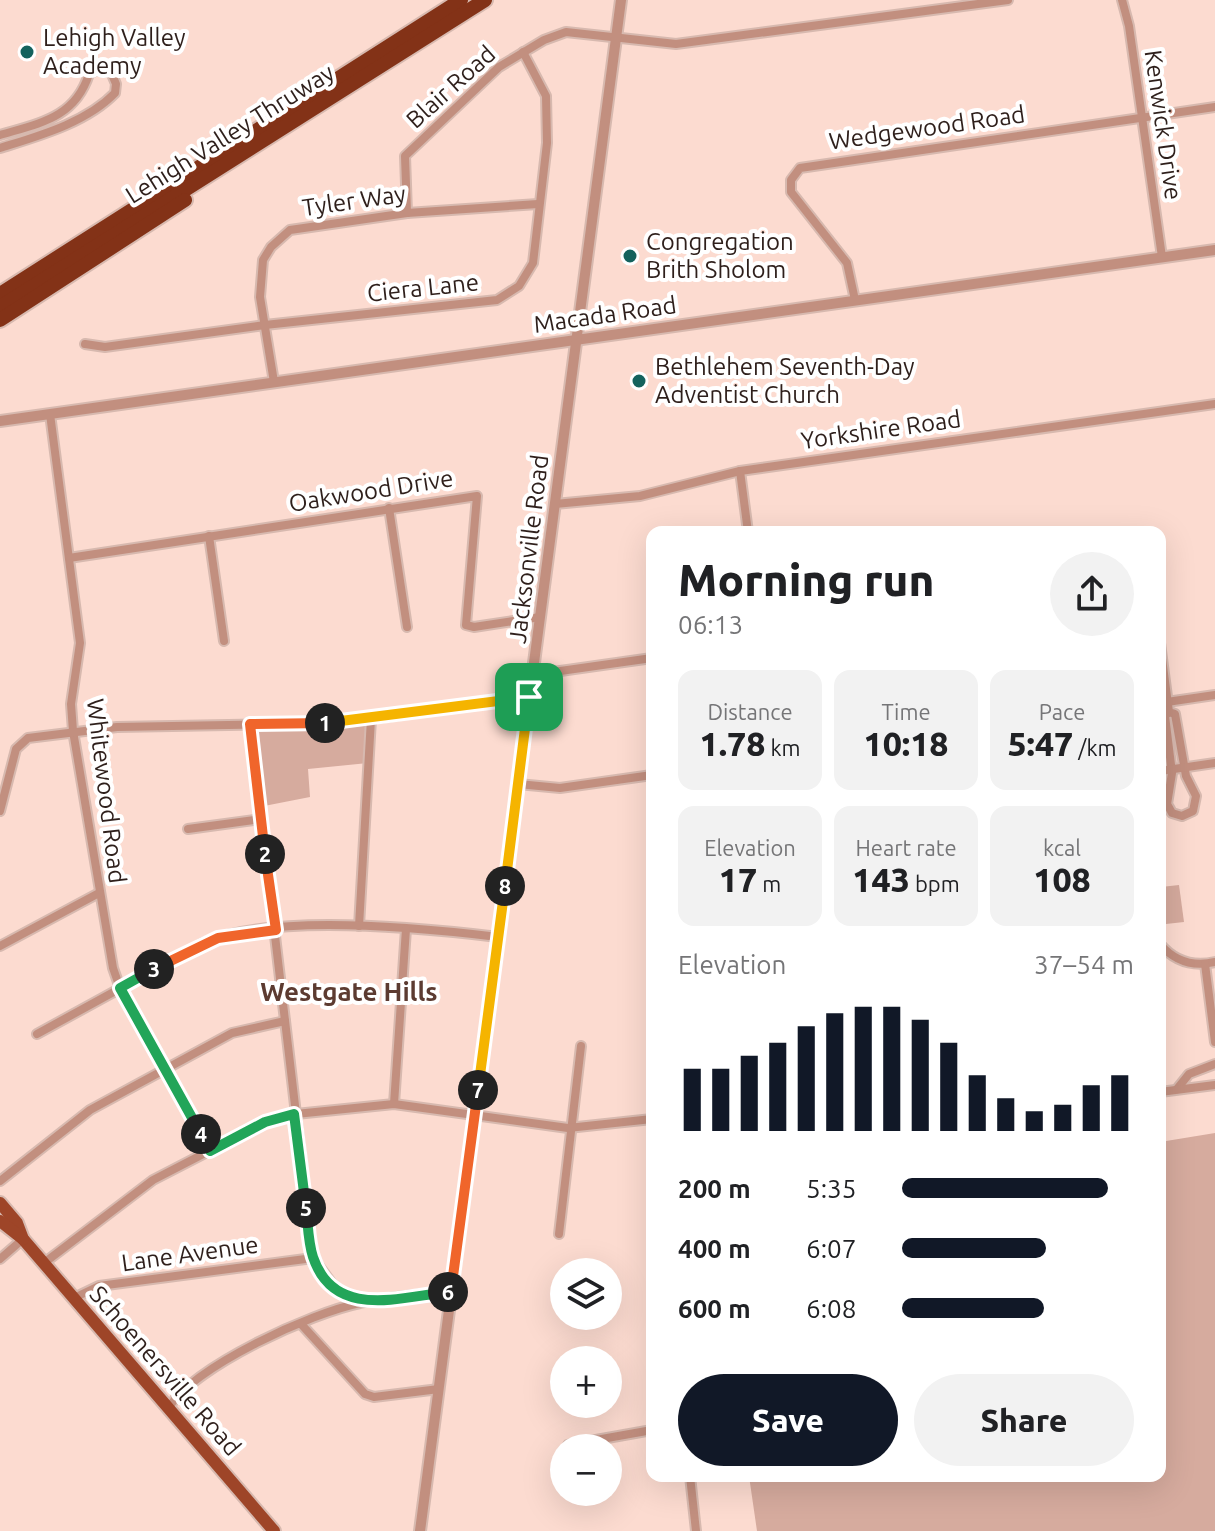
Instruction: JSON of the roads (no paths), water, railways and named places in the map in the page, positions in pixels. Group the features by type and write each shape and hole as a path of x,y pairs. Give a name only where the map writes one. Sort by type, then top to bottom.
{"highway":[{"name":"Lehigh Valley Thruway","path":"0,294 461,0"},
{"name":"Lehigh Valley Thruway","path":"0,307 485,0"},
{"path":"0,320 211,183 363,76"}],"main road":[{"name":"Schoenersville Road","path":"0,1203 17,1223 23,1239"},
{"name":"Schoenersville Road","path":"0,1221 23,1239 274,1531"}],"street":[{"name":"Jacksonville Road","path":"420,1531 621,0"},
{"name":"Blair Road","path":"407,213 405,156 499,67 566,32 676,44 945,4 1008,0"},
{"name":"Kenwick Drive","path":"1122,0 1129,26 1162,257"},
{"name":"Ciera Lane","path":"85,344 105,347 265,325 497,300 519,286 533,263 547,143 546,96 523,52"},
{"path":"0,135 67,110 84,92 89,74 97,70 111,72 115,93 86,113 50,132 0,148"},
{"name":"Wedgewood Road","path":"855,300 847,263 791,192 791,180 800,168 1215,107"},
{"name":"Tyler Way","path":"274,382 260,297 263,260 271,247 290,230 407,213 538,204"},
{"name":"Macada Road","path":"0,421 1215,250"},
{"name":"Yorkshire Road","path":"555,504 640,496 740,471 1215,404"},
{"name":"Whitewood Road","path":"50,414 80,653 71,704 73,731 99,893 120,988 210,1151"},
{"path":"740,471 747,526"},
{"name":"Oakwood Drive","path":"69,558 477,496 466,625 474,627 540,617"},
{"path":"389,508 407,627"},
{"path":"209,536 224,641"},
{"path":"532,675 646,659"},
{"path":"1166,702 1215,695"},
{"path":"0,811 18,744 28,738 73,731 371,719 529,697"},
{"path":"1166,706 1169,712 1175,714 1184,768 1196,802 1191,813 1182,816 1172,813 1167,804 1171,769 1166,725"},
{"path":"1166,715 1169,712"},
{"path":"359,926 371,719"},
{"path":"250,724 313,1258 336,1289 362,1302"},
{"path":"1166,770 1215,763"},
{"path":"518,784 560,788 646,776"},
{"path":"188,829 261,819"},
{"path":"0,946 99,893"},
{"path":"37,1034 210,940 276,930 359,926 498,937"},
{"path":"394,1104 406,929"},
{"path":"1166,949 1181,961 1215,962"},
{"path":"1205,964 1215,1042"},
{"path":"0,1181 75,1119 240,1029 285,1021"},
{"path":"559,1234 581,1046"},
{"path":"1177,1089 1189,1074 1215,1064"},
{"path":"1166,1091 1215,1085"},
{"path":"44,1263 138,1190 265,1122 294,1114 394,1104 573,1129 646,1120"},
{"path":"0,1259 23,1239"},
{"name":"Lane Avenue","path":"74,1298 99,1286 313,1258"},
{"path":"169,1407 176,1397 216,1368 257,1343 301,1324 362,1302 451,1291"},
{"path":"301,1324 358,1388 371,1397 439,1389"},
{"path":"622,1435 646,1431"},
{"path":"691,1482 696,1531"}],"place":[{"name":"Lehigh Valley Academy","path":"27,52"},
{"name":"Congregation Brith Sholom","path":"630,256"},
{"name":"Bethlehem Seventh-Day Adventist Church","path":"639,381"}],"district":[{"name":"Westgate Hills","path":"349,992"}]}
